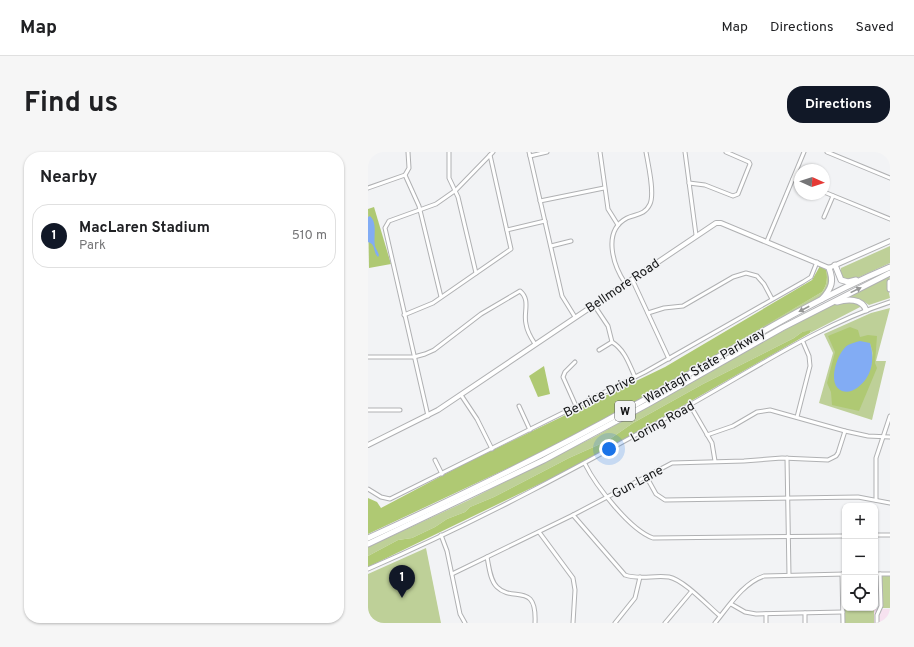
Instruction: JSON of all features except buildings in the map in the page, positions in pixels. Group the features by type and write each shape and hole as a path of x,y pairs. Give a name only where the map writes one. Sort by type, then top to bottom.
{"highway":[{"path":"832,266 838,276 844,281 851,282 876,273"},
{"path":"821,300 830,290 832,284 832,266"},
{"name":"Wantagh State Parkway","path":"368,538 580,435 778,322 890,266"},
{"name":"Wantagh State Parkway","path":"368,544 544,460 648,404 782,328 890,273"},
{"path":"890,282 890,289"},
{"path":"823,307 841,301 859,301 864,305 866,310"}],"main road":[{"name":"Bellmore Road","path":"368,445 428,416 461,395 696,235 713,225 721,223 817,262 832,266"},
{"path":"832,266 890,241"}],"street":[{"path":"368,188 404,175 409,168 408,152"},
{"path":"449,152 449,178 456,190 476,273"},
{"path":"428,416 385,228 387,224 436,204 456,190 493,152"},
{"path":"529,152 562,296 575,317"},
{"path":"530,156 547,152"},
{"path":"600,152 608,209 618,225"},
{"path":"625,283 616,267 612,245 613,234 618,225 627,218 643,213 651,203 652,194 646,152"},
{"path":"685,152 696,235"},
{"path":"689,183 705,185 733,196 738,194 750,164 749,162 726,152"},
{"path":"767,241 804,152"},
{"path":"827,152 890,178"},
{"path":"404,315 427,306 511,249 490,155"},
{"path":"404,175 412,189 420,210 441,297"},
{"path":"540,201 604,188"},
{"path":"830,195 890,219"},
{"path":"824,217 833,196"},
{"path":"507,230 545,221"},
{"path":"550,246 571,242"},
{"name":"Bernice Drive","path":"368,489 381,497 390,499 635,377 811,277 817,262"},
{"path":"648,313 664,308 683,306 734,277 746,273 757,276 761,279 772,299"},
{"path":"632,279 669,359"},
{"path":"368,357 414,357 434,350 481,314 520,291 524,294 526,304 525,322 535,344"},
{"name":"Loring Road","path":"368,569 585,464 803,342 866,310 890,302"},
{"path":"594,305 608,326 612,342 619,346 623,352 635,377"},
{"path":"599,350 612,342"},
{"path":"797,417 810,366 809,356 803,342"},
{"path":"575,362 565,372 563,377 576,406"},
{"path":"461,395 477,419 492,449"},
{"path":"690,405 713,448 715,461"},
{"path":"519,406 530,430"},
{"path":"368,410 400,410"},
{"path":"707,435 733,426 762,411 770,410 845,431 890,437"},
{"path":"876,500 876,458 890,416"},
{"name":"Gun Lane","path":"452,574 540,532 672,463 787,458 815,460 832,459 838,453 845,431"},
{"path":"787,458 790,575"},
{"path":"435,460 442,474"},
{"path":"585,464 593,479 635,529 644,535 653,538 842,536"},
{"path":"646,476 656,494 666,500 858,498 890,503"},
{"path":"573,515 622,572 631,577 672,578 720,616"},
{"path":"540,532 573,578 575,590 573,623"},
{"path":"440,535 446,549 460,614 465,623"},
{"path":"878,535 890,535"},
{"path":"487,557 492,579 498,588 506,592 524,595 532,602 535,612 535,623"},
{"path":"715,623 747,585 755,579 764,576 842,574"},
{"path":"877,623 877,615 881,606 880,574 890,574"},
{"path":"843,623 844,575"},
{"path":"615,623 635,598 640,577"},
{"path":"665,623 691,592"},
{"path":"731,604 749,614 843,612"},
{"path":"805,613 805,623"},
{"path":"766,614 766,623"}],"shaded area":[{"path":"878,609 890,609 890,623 874,623 874,611 878,611"}],"green space":[{"path":"374,207 391,264 369,268 368,209"},
{"path":"890,246 890,263 853,280 844,279 840,275 841,268"},
{"path":"820,266 826,270 827,276 827,281 822,292 629,406 536,455 368,534 368,498 377,502 381,508 464,464 665,367 812,280"},
{"path":"826,270 829,273 831,280 823,295 666,383 822,292 827,281"},
{"path":"890,275 888,288 890,298 869,305 860,299 848,297"},
{"path":"860,303 862,306 810,333 811,331 802,332 794,338 703,384 633,423 607,441 569,458 494,497 470,507 465,512 447,519 435,527 412,538 398,540 368,556 368,547 469,500 596,436 773,336 833,305"},
{"path":"890,308 876,361 886,361 872,420 819,403 833,353 824,334 871,313"},
{"path":"850,327 858,330 860,337 868,335 877,336 875,363 877,368 859,411 832,405 831,392 827,383 835,352 828,336","holes":["870,343 873,353 871,368 834,380 836,367 841,354"]},
{"path":"811,330 810,333 583,463 368,567 368,556 398,540 412,538 435,527 447,519 465,512 470,507 494,497 569,458 607,441 633,423 703,384 794,338 802,332"},
{"path":"544,366 550,394 538,397 529,376"},
{"path":"426,548 441,623 368,623 368,574"},
{"path":"882,575 890,575 890,608 882,608"},
{"path":"845,611 874,611 874,623 845,623"}],"water":[{"path":"370,216 374,222 375,246 379,255 378,257 371,243 368,242 368,217"},
{"path":"860,341 870,343 872,356 871,368 866,379 857,388 846,392 842,391 837,388 834,376 837,361 840,354 848,345"}],"place":[{"name":"MacLaren Stadium","path":"402,598"}]}
